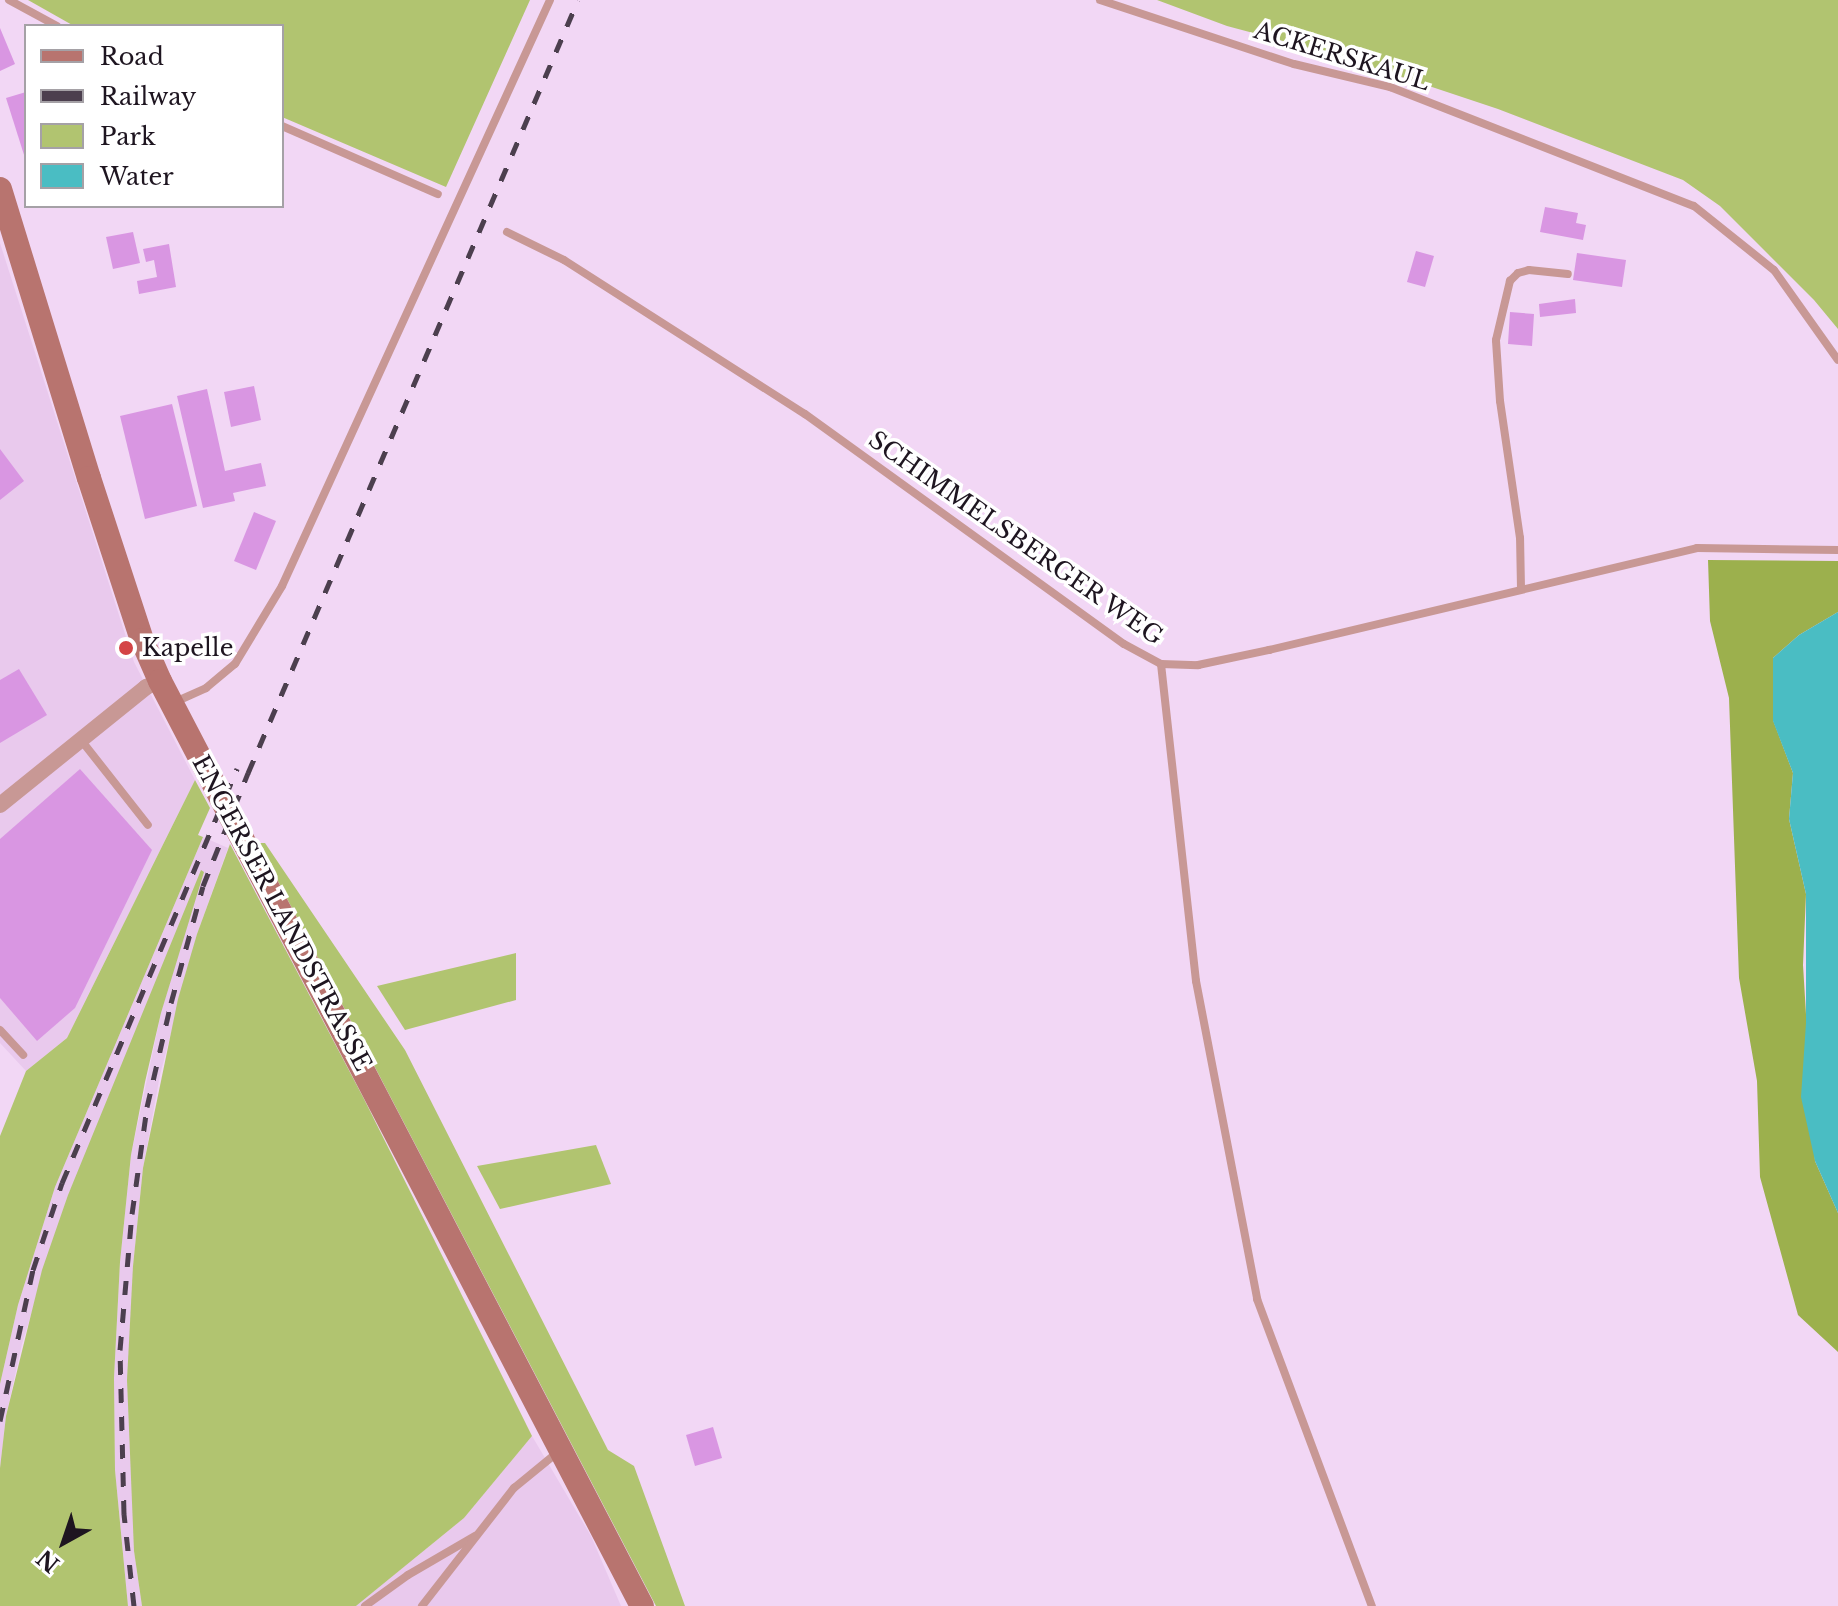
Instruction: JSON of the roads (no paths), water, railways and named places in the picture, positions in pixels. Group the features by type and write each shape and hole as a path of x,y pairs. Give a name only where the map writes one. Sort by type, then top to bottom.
{"main road":[{"name":"ENGERSER LANDSTRASSE","path":"0,189 89,478 142,640 160,681 642,1606"}],"street":[{"path":"0,805 146,687 160,681"}],"lane":[{"path":"9,0 53,24"},
{"path":"173,703 206,688 235,664 282,586 550,0"},
{"name":"ACKERSKAUL","path":"1100,0 1294,64 1390,87 1694,206 1774,270 1838,360"},
{"path":"284,127 438,194"},
{"name":"SCHIMMELSBERGER WEG","path":"507,232 564,260 765,387 1124,644 1161,664 1198,665 1240,656 1697,548 1838,550"},
{"path":"1521,588 1520,538 1500,401 1496,340 1510,281 1518,273 1529,270 1568,274"},
{"path":"1161,664 1196,981 1257,1299 1372,1606"},
{"path":"81,740 148,825"},
{"path":"0,1030 23,1055"},
{"path":"422,1606 530,1471 562,1449"},
{"path":"365,1606 426,1563 479,1533"}],"water":[{"path":"1838,612 1838,1213 1815,1161 1801,1097 1806,1023 1806,894 1789,819 1793,773 1773,721 1773,658 1799,635"}],"railway":[{"path":"134,1606 124,1514 120,1350 132,1214 147,1107 203,886 248,773 578,0"},
{"path":"0,1421 33,1270 62,1183 237,768"}],"place":[{"name":"Kapelle","path":"126,648"}]}
